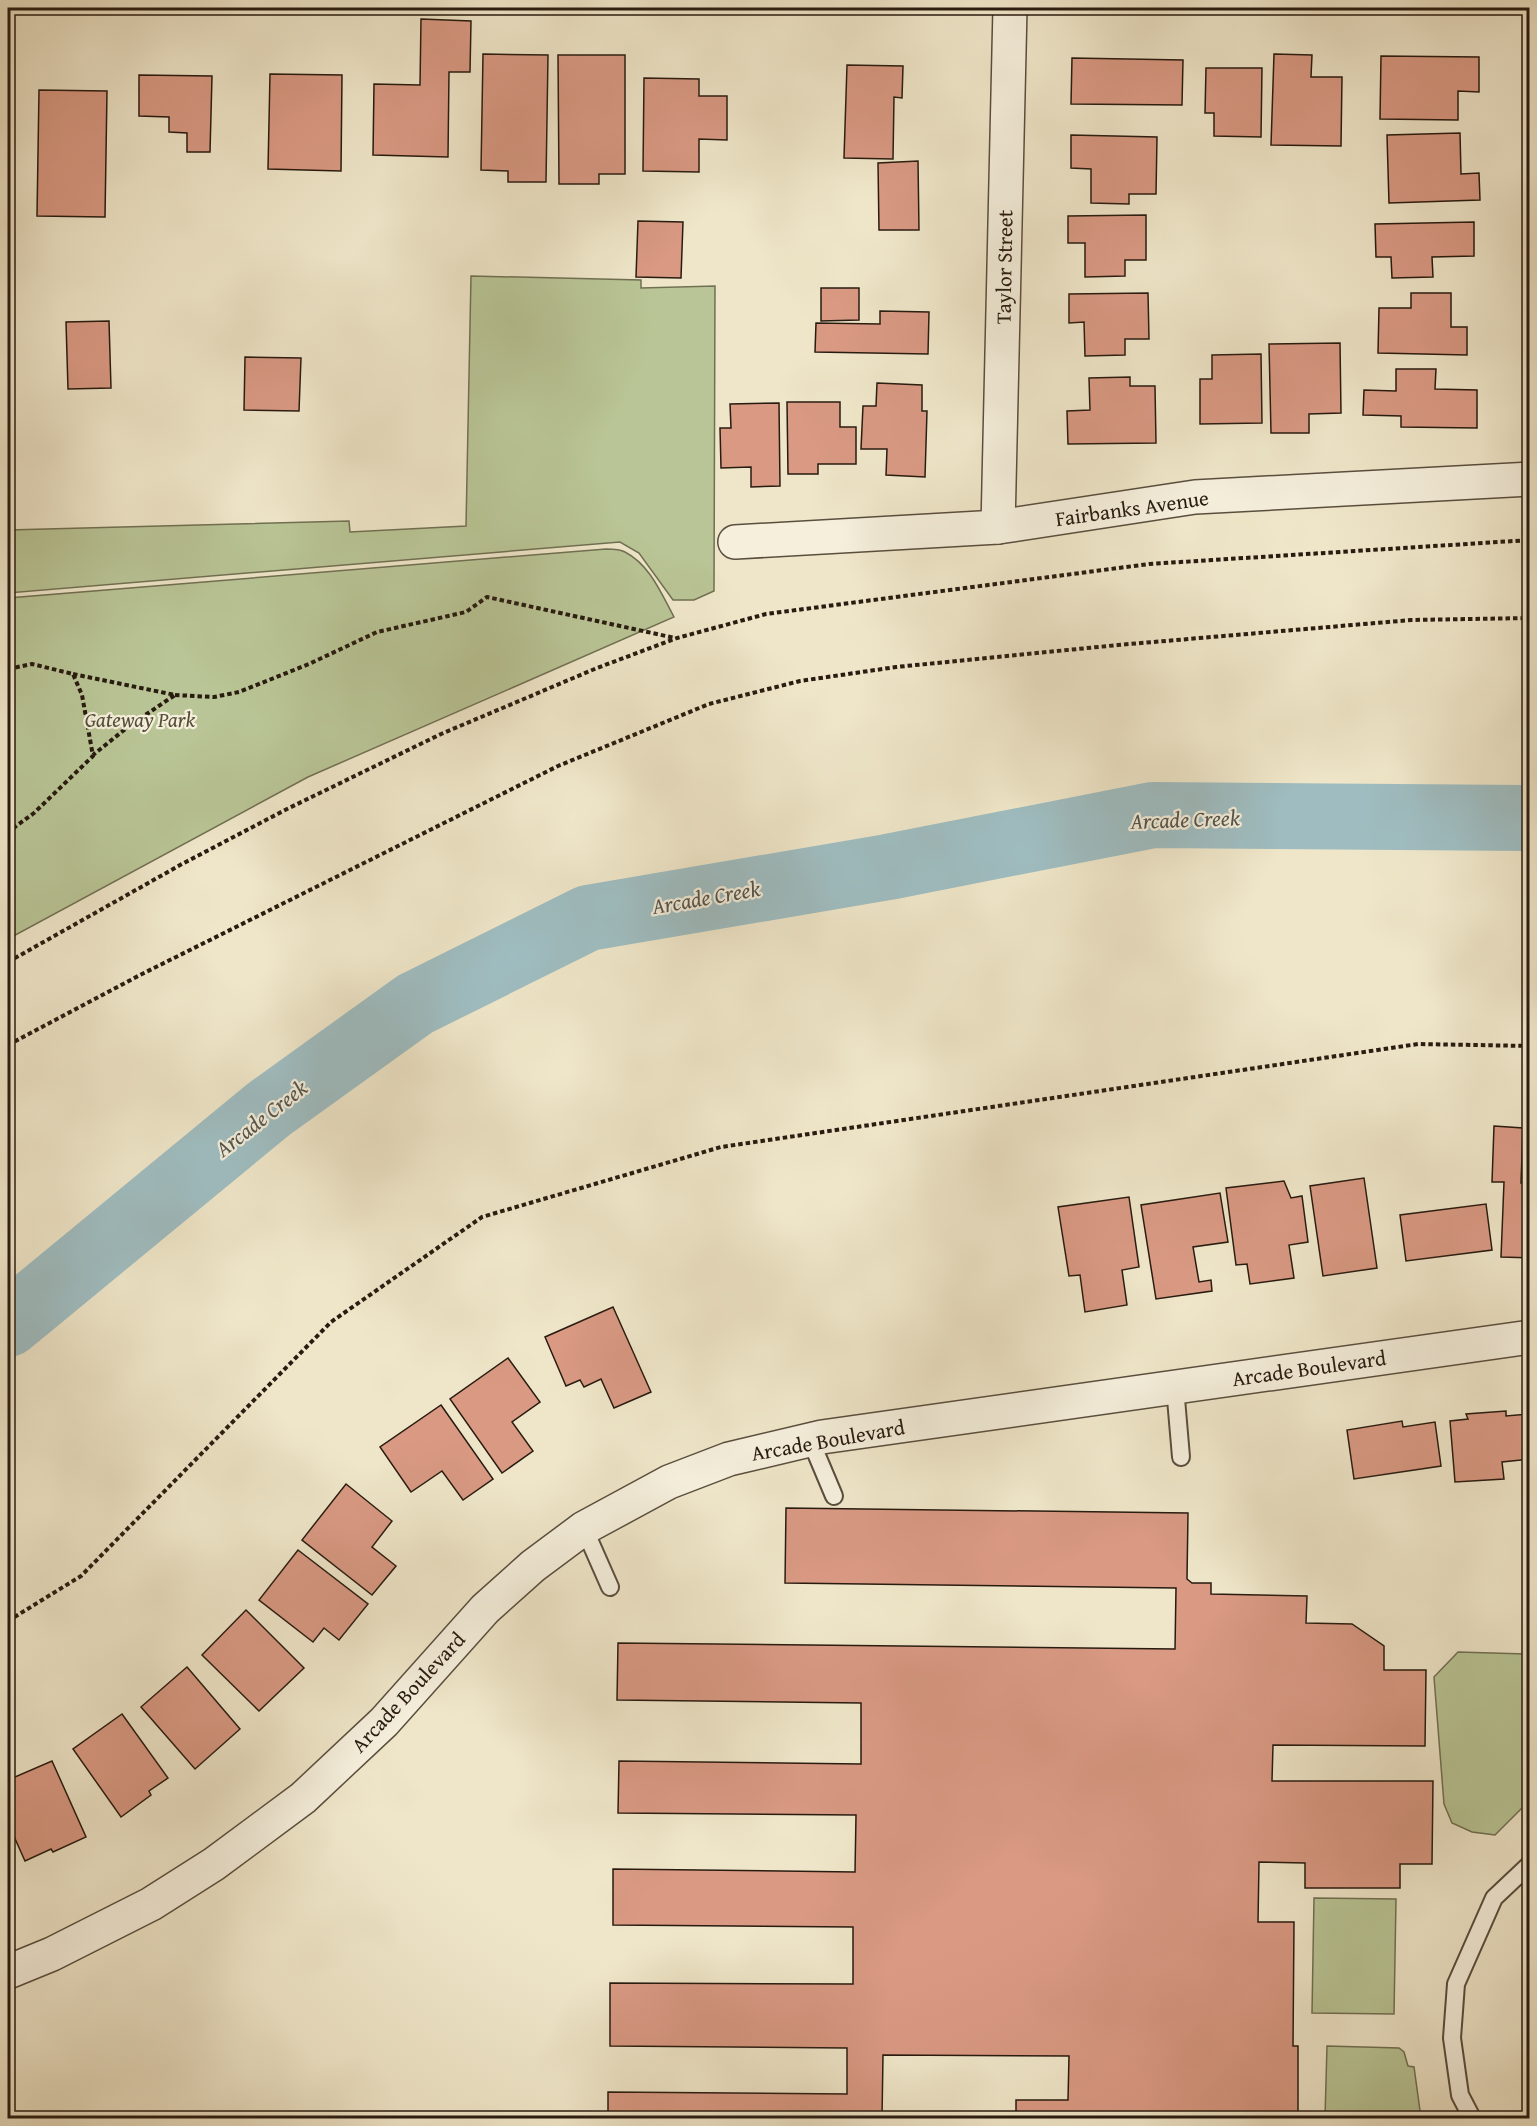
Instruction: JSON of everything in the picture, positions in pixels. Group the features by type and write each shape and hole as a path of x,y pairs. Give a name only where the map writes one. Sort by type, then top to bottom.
{"street":[{"name":"Taylor Street","path":"998,527 1010,8"},
{"name":"Fairbanks Avenue","path":"735,542 998,527 1195,497 1530,479"},
{"name":"Arcade Boulevard","path":"8,1972 52,1954 151,1904 214,1864 303,1798 384,1722 485,1609 533,1566 584,1528 669,1482 729,1459 810,1439 1530,1337"}],"lane":[{"path":"1175,1387 1181,1457"},
{"path":"810,1439 834,1496"},
{"path":"584,1528 610,1587"},
{"path":"1472,2118 1460,2095 1452,2038 1456,1984 1494,1899 1530,1864"}],"path":[{"path":"8,962 182,864 441,734 597,668 677,638 766,614 1149,564 1530,540"},
{"path":"8,669 32,664 175,695 214,697 238,692 309,664 377,632 466,612 487,597 677,638"},
{"path":"8,1045 140,975 558,766 710,704 800,681 896,667 1411,620 1530,618"},
{"path":"73,674 82,695 93,756"},
{"path":"8,832 34,813 93,756 129,726 175,695"},
{"path":"8,1621 81,1576 331,1322 482,1217 721,1147 1418,1044 1530,1046"}],"green space":[{"path":"471,276 641,280 641,288 715,286 714,591 694,600 673,600 639,553 620,542 8,593 8,530 349,521 350,532 466,526"},
{"name":"Gateway Park","path":"606,549 623,551 641,564 654,580 674,617 308,777 8,939 8,598"},
{"path":"1458,1652 1529,1654 1530,1786 1525,1789 1529,1795 1529,1801 1495,1835 1472,1832 1452,1823 1444,1804 1434,1677"},
{"path":"1314,1898 1396,1899 1394,2014 1312,2013"},
{"path":"1327,2046 1399,2048 1404,2052 1408,2066 1414,2067 1421,2118 1325,2118"}],"building":[{"path":"421,19 471,21 470,72 449,72 448,157 373,155 374,84 420,85"},
{"path":"483,54 548,55 546,182 508,182 508,171 481,170"},
{"path":"1274,54 1312,55 1311,77 1342,77 1341,146 1271,145"},
{"path":"558,55 625,55 625,174 599,174 599,184 559,184"},
{"path":"1381,56 1479,57 1479,92 1458,91 1458,120 1380,119"},
{"path":"1072,58 1183,60 1182,105 1071,104"},
{"path":"847,65 903,66 902,98 894,97 893,159 844,158"},
{"path":"1206,68 1262,68 1261,137 1214,136 1214,113 1205,113"},
{"path":"270,74 342,75 341,171 268,169"},
{"path":"139,75 212,76 210,152 187,152 187,133 169,132 169,117 139,116"},
{"path":"644,78 699,79 699,96 727,96 727,140 699,139 699,172 643,171"},
{"path":"39,90 107,91 105,217 37,216"},
{"path":"1460,133 1461,174 1479,173 1480,200 1389,203 1387,135"},
{"path":"1071,135 1157,137 1156,194 1129,194 1129,204 1091,203 1091,169 1071,168"},
{"path":"918,161 919,230 879,230 878,163"},
{"path":"1146,215 1146,260 1125,260 1125,276 1085,277 1085,243 1068,243 1068,216"},
{"path":"638,221 683,222 681,278 636,277"},
{"path":"1474,222 1474,256 1432,257 1433,277 1392,278 1391,257 1376,257 1375,224"},
{"path":"821,288 859,288 859,320 821,321"},
{"path":"1148,293 1149,339 1125,339 1125,355 1085,356 1084,322 1069,323 1069,294"},
{"path":"1411,293 1451,293 1451,327 1467,327 1467,355 1378,353 1379,308 1411,308"},
{"path":"880,311 929,312 928,354 815,352 816,323 880,324"},
{"path":"109,321 111,388 68,389 66,322"},
{"path":"1340,343 1341,413 1309,414 1309,433 1271,433 1269,344"},
{"path":"1261,354 1262,423 1200,424 1200,379 1212,379 1212,355"},
{"path":"245,357 301,358 299,411 244,410"},
{"path":"1396,369 1436,369 1435,389 1477,390 1477,428 1401,427 1401,416 1363,415 1364,390 1396,391"},
{"path":"1130,377 1130,386 1155,386 1156,443 1068,444 1067,411 1090,410 1089,378"},
{"path":"877,383 922,385 922,411 927,411 925,477 886,475 887,449 861,449 863,406 876,406"},
{"path":"787,402 840,402 840,427 856,427 856,464 818,464 818,474 788,474"},
{"path":"779,403 780,486 751,487 751,467 721,468 720,428 731,428 730,404"},
{"path":"1494,1126 1523,1128 1521,1183 1530,1183 1530,1258 1501,1257 1504,1182 1492,1182"},
{"path":"1364,1178 1377,1268 1323,1276 1310,1186"},
{"path":"1284,1181 1291,1198 1302,1196 1308,1242 1289,1245 1294,1278 1250,1284 1247,1264 1236,1265 1226,1188"},
{"path":"1220,1193 1228,1242 1193,1247 1199,1282 1211,1280 1212,1291 1156,1299 1141,1205"},
{"path":"1129,1197 1139,1267 1122,1270 1127,1305 1085,1312 1080,1275 1069,1276 1058,1207"},
{"path":"1486,1204 1492,1250 1406,1261 1400,1215"},
{"path":"613,1307 651,1392 614,1408 601,1379 584,1387 580,1380 566,1386 545,1337"},
{"path":"508,1358 540,1402 512,1422 533,1451 502,1473 450,1399"},
{"path":"441,1405 493,1479 463,1500 442,1471 411,1492 380,1447"},
{"path":"1506,1411 1506,1416 1530,1414 1530,1459 1502,1462 1504,1479 1455,1482 1450,1421 1468,1419 1466,1414"},
{"path":"1402,1421 1403,1427 1435,1422 1441,1466 1354,1479 1347,1430"},
{"path":"346,1484 392,1521 372,1547 396,1566 372,1595 302,1540"},
{"path":"786,1508 1188,1513 1187,1579 1192,1583 1211,1583 1211,1594 1307,1596 1306,1623 1352,1624 1384,1646 1384,1670 1426,1670 1425,1746 1273,1745 1272,1781 1433,1781 1432,1864 1400,1864 1400,1888 1305,1888 1305,1863 1259,1862 1258,1922 1294,1922 1293,2046 1298,2046 1298,2118 1016,2118 1016,2100 1068,2100 1069,2056 883,2055 882,2118 608,2118 608,2092 847,2094 847,2048 610,2046 610,1983 853,1984 853,1927 613,1925 613,1869 855,1872 856,1815 618,1813 619,1761 861,1764 861,1703 617,1700 618,1643 1175,1649 1176,1588 785,1583"},
{"path":"298,1550 368,1604 339,1640 324,1628 313,1642 259,1600"},
{"path":"246,1610 304,1668 259,1711 202,1655"},
{"path":"187,1667 240,1729 195,1769 141,1707"},
{"path":"122,1714 168,1778 149,1791 151,1795 121,1817 73,1749"},
{"path":"52,1761 86,1837 53,1852 51,1849 25,1861 8,1823 8,1780"}],"waterway":[{"name":"Arcade Creek","path":"8,1324 269,1109 415,1004 588,918 888,867 1153,815 1530,818"}]}
